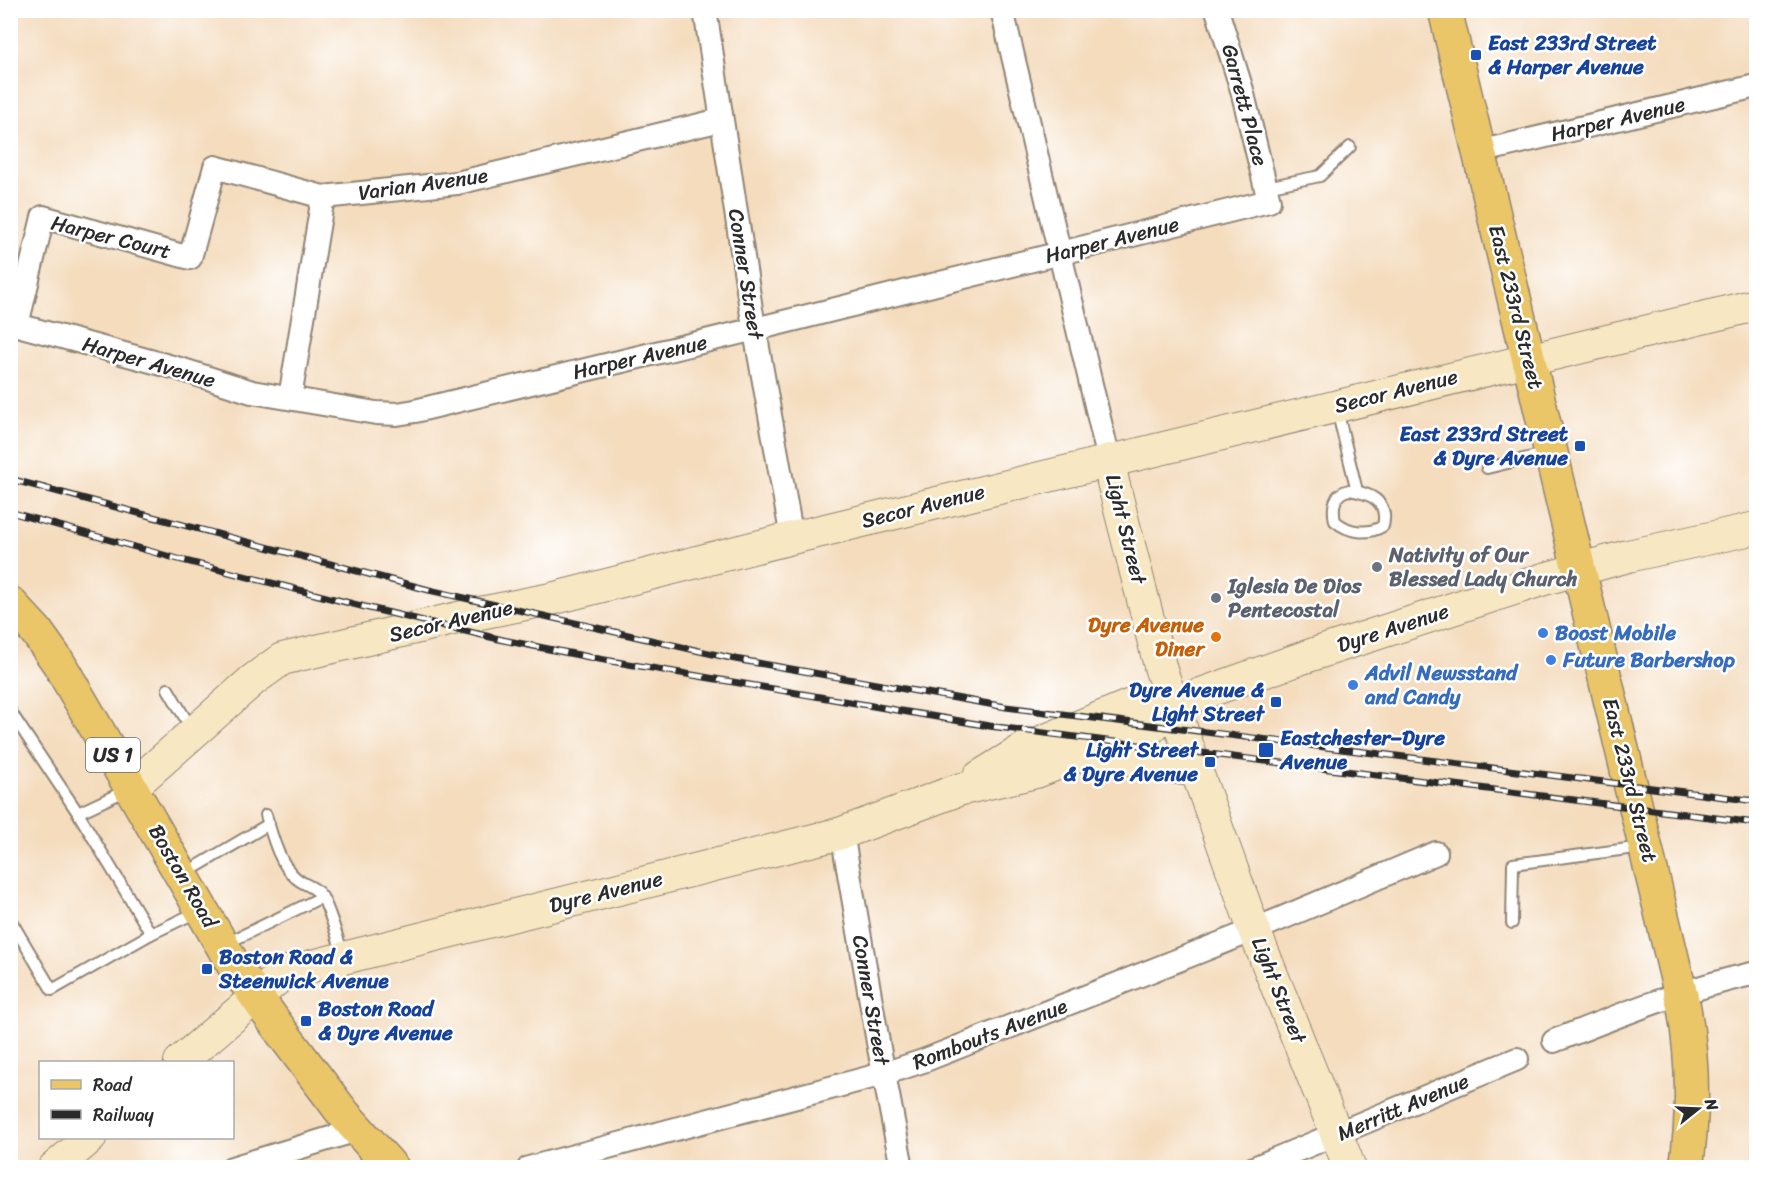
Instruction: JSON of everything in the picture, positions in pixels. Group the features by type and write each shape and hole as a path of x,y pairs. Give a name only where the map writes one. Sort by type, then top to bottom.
{"main road":[{"name":"East 233rd Street","path":"1445,10 1681,993 1690,1044 1691,1078 1691,1116 1686,1167"},
{"name":"Boston Road","path":"10,603 36,631 58,662 233,964 283,1034 357,1130 392,1167"}],"street":[{"name":"Conner Street","path":"705,10 755,330 792,537"},
{"name":"Light Street","path":"1002,10 1113,482 1161,670 1254,930 1350,1167"},
{"name":"Garrett Place","path":"1217,10 1242,90 1268,194"},
{"name":"Harper Avenue","path":"1479,152 1756,86"},
{"name":"Varian Avenue","path":"322,197 457,183 721,120"},
{"name":"Harper Court","path":"14,324 43,217 190,258 215,167 322,197"},
{"name":"Harper Avenue","path":"14,324 180,369 252,392 376,413 406,412 755,330 1060,253 1268,194"},
{"path":"290,398 322,197"},
{"name":"Secor Avenue","path":"132,788 253,680 282,660 475,614 550,599 792,537 1756,305"},
{"name":"Dyre Avenue","path":"958,790 1024,748 1138,702 1173,704 1305,657 1579,569 1756,528"},
{"name":"Dyre Avenue","path":"181,1061 284,974 842,833 958,790 1036,772 1151,728 1173,704"},
{"path":"1080,755 1116,758 1196,771"},
{"name":"Conner Street","path":"842,833 883,1074 902,1167"},
{"name":"Rombouts Avenue","path":"529,1167 883,1074 923,1061 1254,930 1436,853"},
{"path":"1554,1041 1648,1004 1756,973"},
{"name":"Merritt Avenue","path":"1254,1167 1517,1059"},
{"path":"232,1167 357,1130"},
{"path":"54,1167 88,1139"}],"lane":[{"path":"1268,194 1320,176 1350,147"},
{"path":"1336,406 1357,491"},
{"path":"1487,468 1551,452"},
{"path":"1349,490 1357,491 1375,498 1382,506 1385,516 1383,525 1374,531 1364,533 1335,521 1335,503 1340,493 1349,490"},
{"path":"168,690 194,733"},
{"path":"10,711 78,813 151,934"},
{"path":"78,813 132,788"},
{"path":"183,875 267,819 274,842 286,866 295,878 313,887 322,897 344,958"},
{"path":"1512,923 1513,864 1646,846"},
{"path":"223,945 322,897"},
{"path":"10,919 52,990 151,934 203,910"}],"railway":[{"path":"10,479 429,590 735,659 1006,707 1756,801"},
{"path":"10,512 178,559 365,607 503,640 599,659 989,726 1756,823"}],"place":[{"name":"East 233rd Street & Harper Avenue","path":"1476,55"},
{"name":"East 233rd Street & Dyre Avenue","path":"1580,446"},
{"name":"Nativity of Our Blessed Lady Church","path":"1377,567"},
{"name":"Iglesia De Dios Pentecostal","path":"1216,598"},
{"name":"Boost Mobile","path":"1543,633"},
{"name":"Dyre Avenue Diner","path":"1216,637"},
{"name":"Future Barbershop","path":"1551,660"},
{"name":"Advil Newsstand and Candy","path":"1353,685"},
{"name":"Dyre Avenue & Light Street","path":"1276,702"},
{"name":"Eastchester–Dyre Avenue","path":"1266,750"},
{"name":"Light Street & Dyre Avenue","path":"1210,762"},
{"name":"Boston Road & Steenwick Avenue","path":"207,969"},
{"name":"Boston Road & Dyre Avenue","path":"306,1021"}]}
